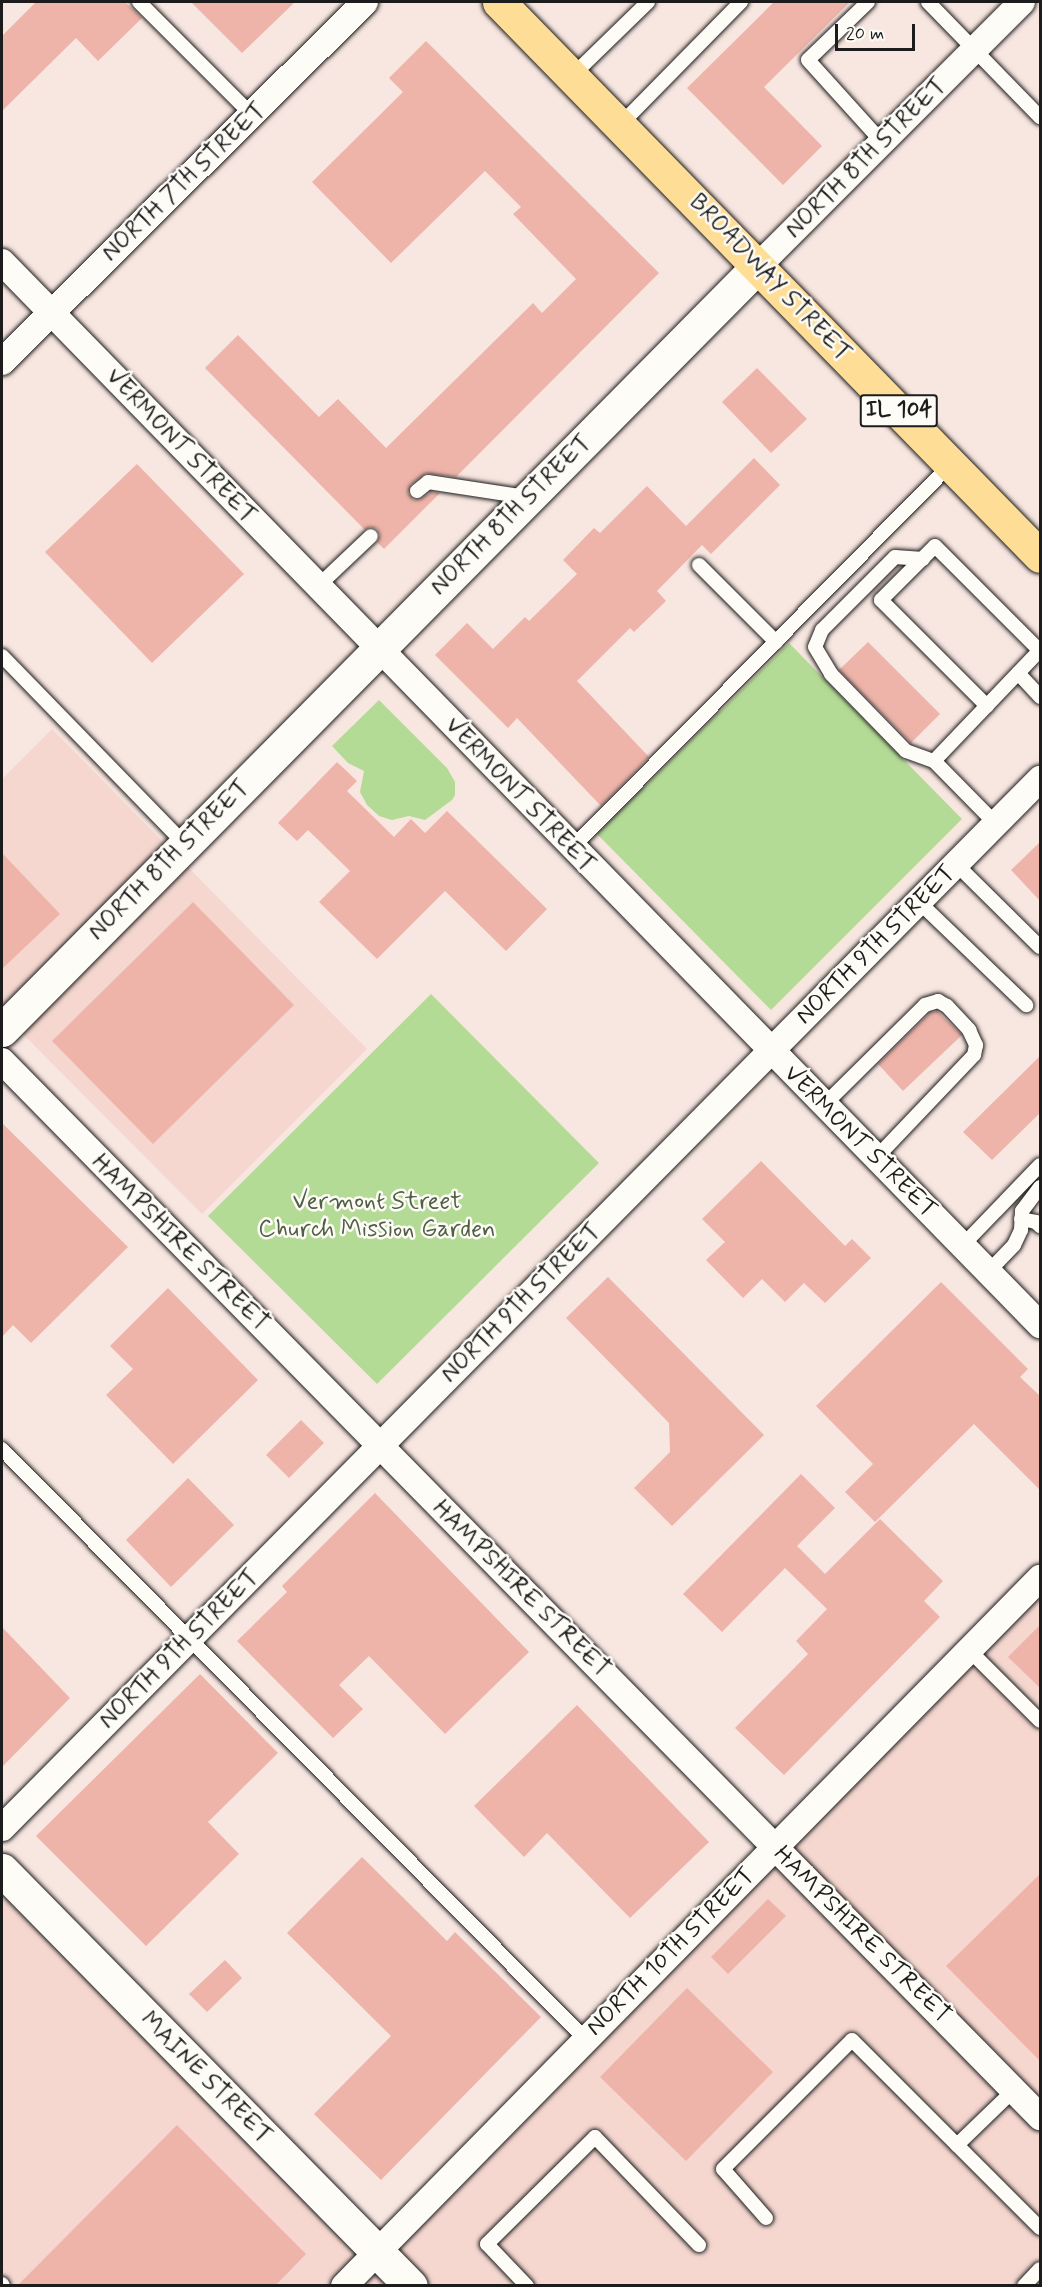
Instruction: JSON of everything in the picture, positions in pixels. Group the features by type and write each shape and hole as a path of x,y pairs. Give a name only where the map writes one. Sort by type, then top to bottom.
{"main road":[{"name":"BROADWAY STREET","path":"499,2 1041,555"}],"street":[{"name":"NORTH 7TH STREET","path":"2,362 365,2"},
{"name":"NORTH 8TH STREET","path":"2,1030 528,497 1022,2"},
{"name":"VERMONT STREET","path":"2,262 771,1052 1041,1325"},
{"name":"NORTH 9TH STREET","path":"2,1828 1041,779"},
{"name":"HAMPSHIRE STREET","path":"2,1061 1041,2117"},
{"name":"NORTH 10TH STREET","path":"344,2286 1041,1578"},
{"name":"MAINE STREET","path":"2,1870 411,2286"}],"lane":[{"path":"139,2 252,115"},
{"path":"572,76 648,2"},
{"path":"620,125 741,2"},
{"path":"868,2 808,60 882,142"},
{"path":"928,2 1041,117"},
{"path":"572,848 951,464"},
{"path":"417,491 428,482 528,497"},
{"path":"317,587 371,536"},
{"path":"934,761 1018,674 1040,650 935,546 881,600 987,706"},
{"path":"923,559 895,557 822,630 815,647 831,674 906,751 934,761 996,824"},
{"path":"699,565 776,642"},
{"path":"2,656 185,844"},
{"path":"1018,674 1041,697"},
{"path":"956,864 1041,947"},
{"path":"919,902 1026,1005"},
{"path":"825,1105 925,1005 931,1001 938,1001 947,1006 969,1030 976,1045 974,1055 876,1158"},
{"path":"962,1246 1041,1165"},
{"path":"988,1272 1014,1245 1021,1230 1022,1211 1041,1187"},
{"path":"1021,1219 1036,1222 1041,1226"},
{"path":"2,1449 585,2039"},
{"path":"969,1650 1041,1721"},
{"path":"766,2218 723,2169 852,2040 1041,2228"},
{"path":"957,2145 1014,2090"},
{"path":"527,2286 487,2244 595,2137 699,2245"},
{"path":"1024,2286 1041,2269"}],"shaded area":[{"path":"52,729 367,1049 202,1214 2,1013 2,779"},
{"path":"1040,1578 1040,2285 2,2285 2,1870 378,2251"}],"green space":[{"path":"789,643 962,819 771,1010 597,834"},
{"path":"379,700 447,768 455,782 455,795 452,800 425,820 409,816 392,820 379,816 367,805 360,792 364,771 348,763 332,746"},
{"name":"Vermont Street Church Mission Garden","path":"431,994 599,1163 377,1384 208,1216"}],"building":[{"path":"36,2 125,2 142,18 98,61 76,38 2,111 2,36"},
{"path":"191,2 295,2 242,53"},
{"path":"774,2 850,2 764,87 822,146 783,185 687,88"},
{"path":"426,41 659,273 456,477 426,473 411,484 408,493 414,500 431,492 440,493 384,549 377,542 380,535 377,529 370,527 365,530 205,368 238,335 319,417 338,399 386,448 533,303 542,313 576,279 513,214 521,207 485,171 391,263 312,182 403,92 389,78"},
{"path":"757,368 807,419 771,453 722,402"},
{"path":"754,458 780,485 711,554 702,545 657,591 666,601 634,632 630,628 577,681 649,757 601,806 517,718 508,728 435,655 467,623 493,649 525,617 529,621 577,574 563,560 594,528 600,533 647,486 686,526"},
{"path":"137,464 244,574 152,663 45,552"},
{"path":"868,642 940,714 911,743 839,670"},
{"path":"337,762 357,781 347,791 394,837 411,819 425,833 447,811 547,909 506,951 445,891 377,959 319,902 350,871 308,830 297,841 278,823"},
{"path":"1041,841 1041,902 1011,870"},
{"path":"2,853 60,914 2,969"},
{"path":"193,902 294,1005 153,1144 52,1041"},
{"path":"937,1011 962,1035 903,1091 878,1064 930,1013"},
{"path":"1041,1055 1041,1112 992,1160 963,1132"},
{"path":"2,1123 128,1247 31,1343 13,1325 2,1337"},
{"path":"761,1161 845,1246 852,1239 871,1258 825,1303 804,1283 785,1302 762,1279 743,1298 706,1260 725,1242 702,1219"},
{"path":"608,1277 764,1435 672,1526 634,1488 670,1452 669,1423 566,1318"},
{"path":"941,1282 1028,1369 1020,1377 1041,1397 1041,1491 974,1424 875,1522 845,1492 873,1464 816,1406"},
{"path":"168,1288 258,1380 173,1464 106,1395 133,1369 110,1346"},
{"path":"301,1420 324,1443 289,1478 266,1455"},
{"path":"801,1474 835,1508 797,1546 825,1574 880,1519 943,1581 924,1601 940,1617 784,1775 735,1728 808,1654 796,1641 827,1609 785,1568 722,1632 683,1594"},
{"path":"188,1478 234,1525 171,1587 126,1540"},
{"path":"375,1493 529,1652 445,1734 369,1656 339,1685 363,1709 333,1738 237,1641 287,1592 282,1586"},
{"path":"1041,1624 1041,1689 1008,1657"},
{"path":"2,1627 70,1698 2,1767"},
{"path":"200,1674 278,1753 208,1822 239,1854 146,1946 36,1836"},
{"path":"577,1705 709,1842 630,1918 547,1833 524,1857 474,1806"},
{"path":"362,1857 447,1941 455,1932 541,2017 381,2180 314,2114 391,2036 287,1933"},
{"path":"1041,1873 1041,2062 946,1966"},
{"path":"768,1899 786,1916 728,1974 711,1957"},
{"path":"225,1960 242,1978 207,2012 189,1994"},
{"path":"687,1988 773,2072 686,2161 600,2077"},
{"path":"177,2125 306,2254 275,2286 17,2286"}]}
